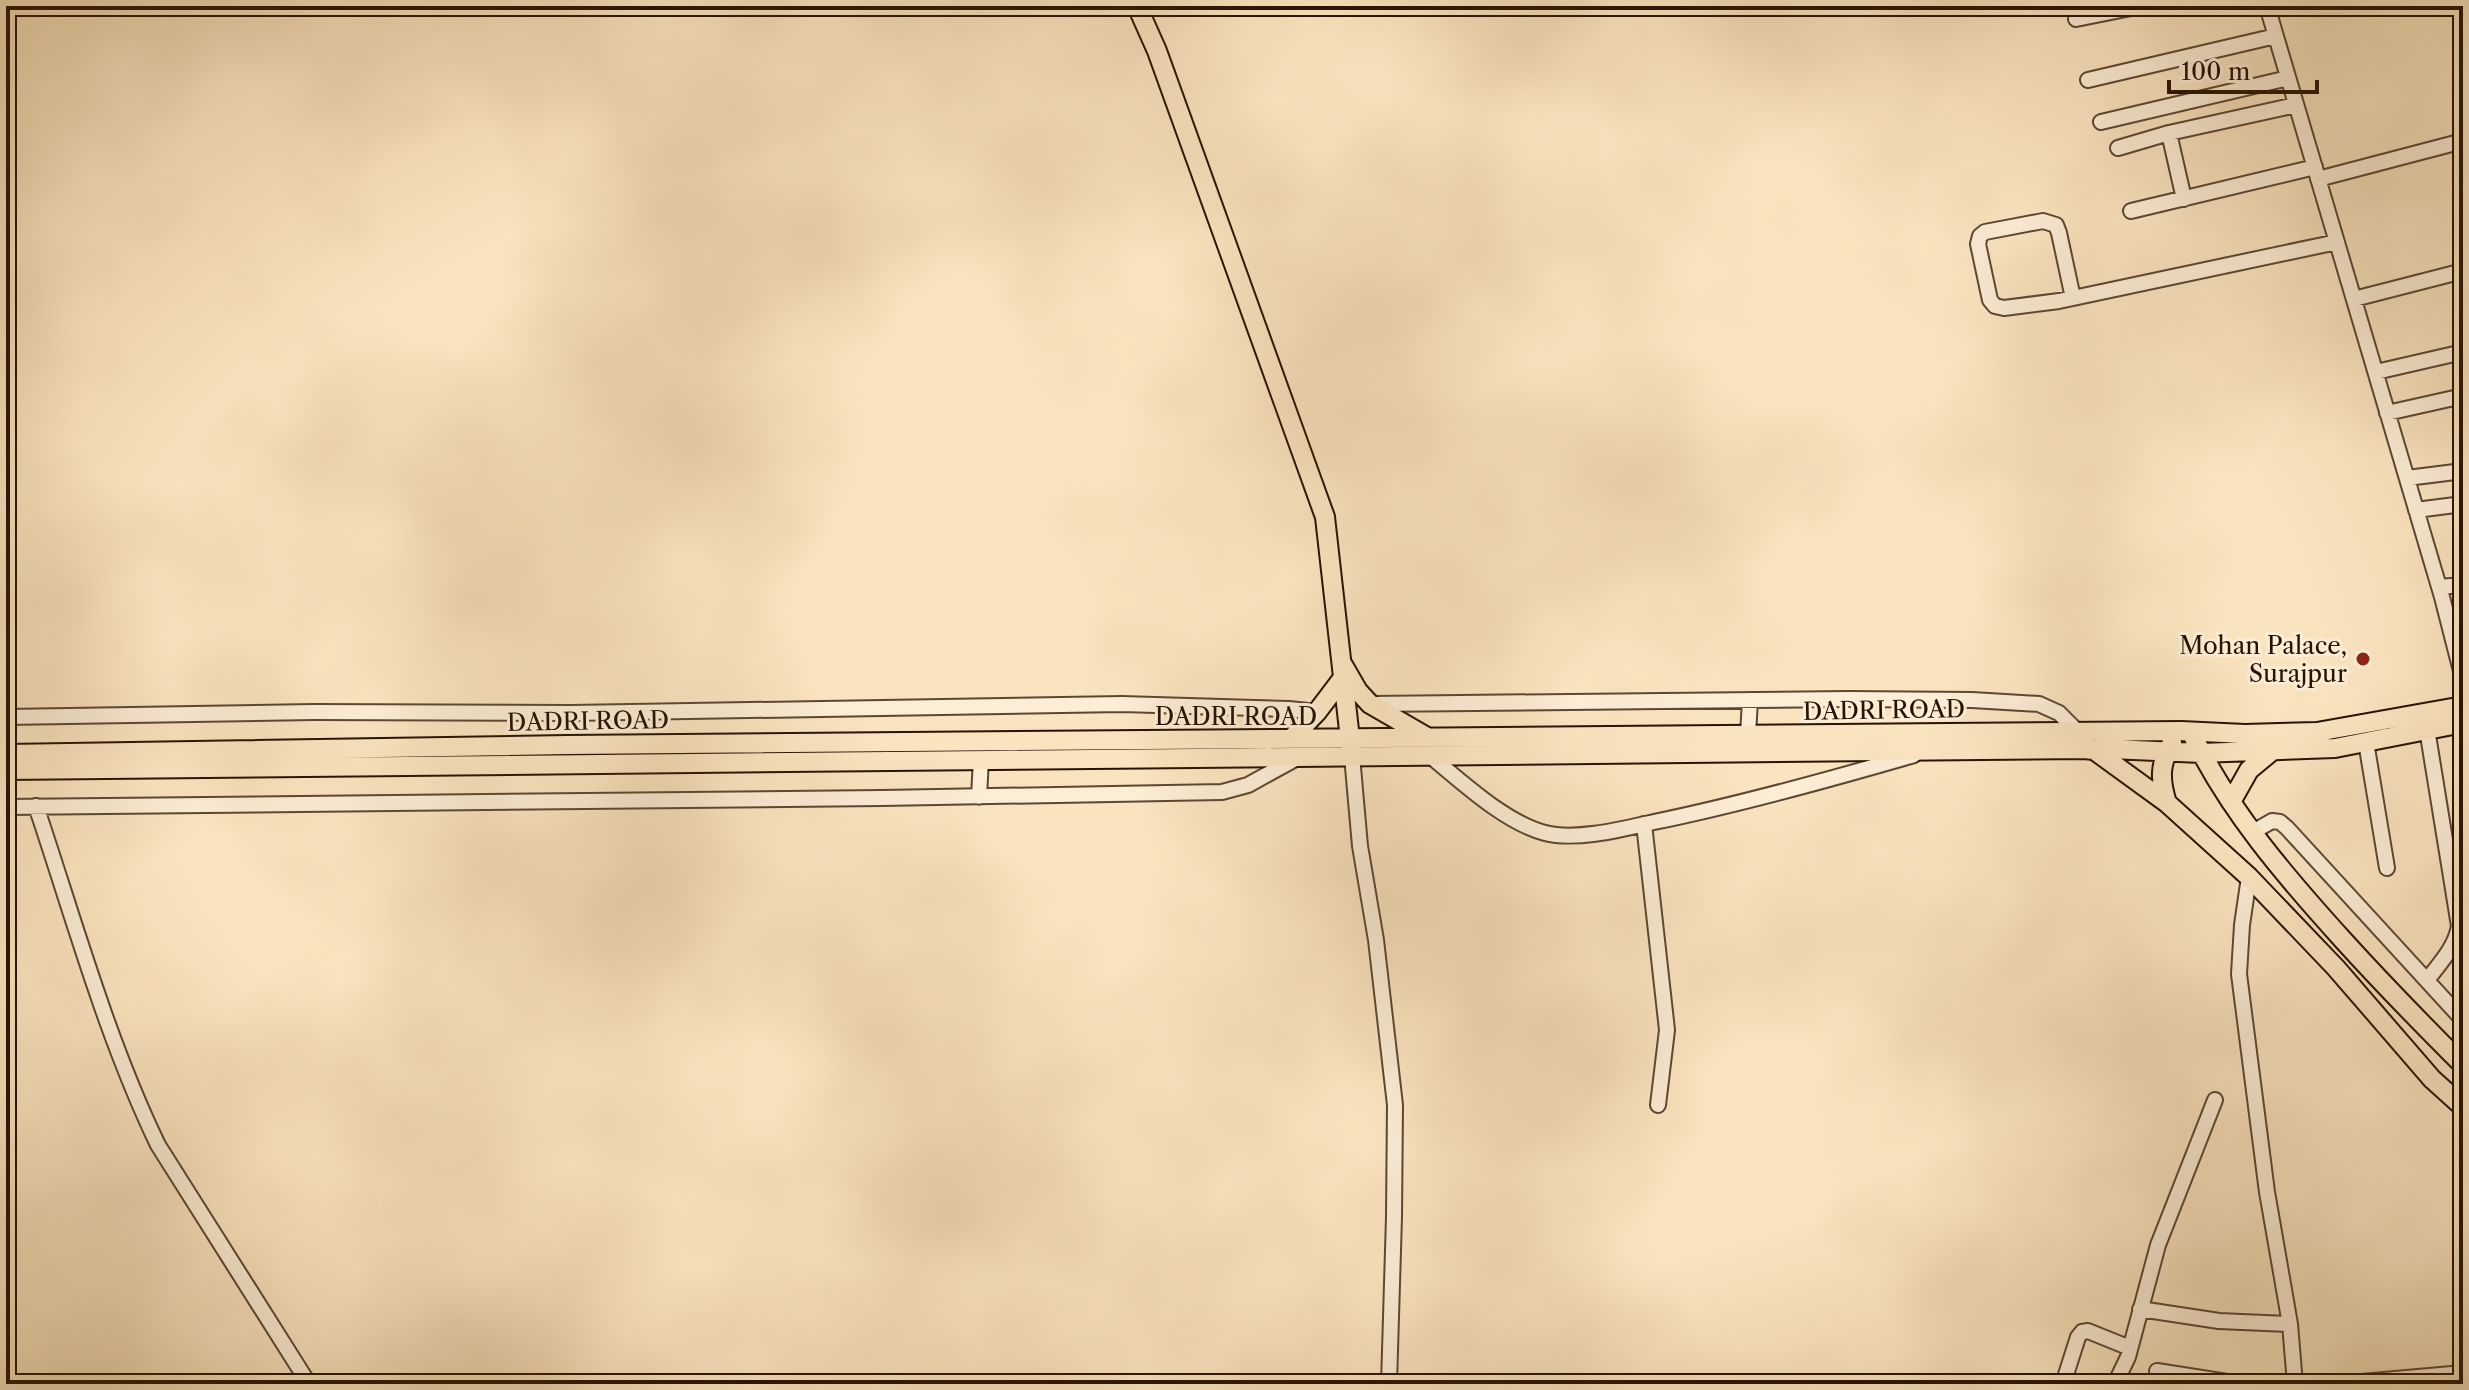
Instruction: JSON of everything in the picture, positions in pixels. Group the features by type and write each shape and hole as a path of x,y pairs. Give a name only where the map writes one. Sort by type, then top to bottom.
{"main road":[{"path":"1137,6 1157,51 1325,517 1351,748"},
{"path":"1342,671 1370,704 1430,747"},
{"path":"1290,740 1317,712 1342,671"},
{"name":"DADRI ROAD","path":"6,754 567,745 1290,740 1351,748 1930,750 2085,744 2186,732 2317,732 2463,706"},
{"name":"DADRI ROAD","path":"1430,747 1749,727 2201,753 2335,748 2463,723"},
{"path":"2167,803 2161,784 2163,762 2168,750 2186,732 2231,802 2298,891 2463,1065"},
{"path":"2085,744 2167,803 2249,877 2336,968 2432,1079 2463,1107"},
{"name":"DADRI ROAD","path":"6,770 1301,756 1351,748"},
{"path":"2231,802 2249,770 2272,751"}],"street":[{"path":"2076,19 2141,6"},
{"path":"2267,6 2439,587 2463,679"},
{"path":"2088,80 2276,36"},
{"path":"2101,122 2288,78"},
{"path":"2118,148 2169,133 2296,105"},
{"path":"2169,133 2184,199"},
{"path":"2131,211 2463,141"},
{"path":"2073,298 2056,225 2043,221 1985,232 1980,236 1978,244 1990,300 1995,306 2004,308 2073,298 2337,242"},
{"path":"2354,299 2463,271"},
{"path":"2376,372 2463,352"},
{"path":"2387,413 2463,396"},
{"path":"2407,478 2463,471"},
{"path":"2416,510 2463,504"},
{"path":"2439,587 2463,585"},
{"path":"1749,727 1750,700"},
{"path":"1370,704 1972,700 2039,704 2059,713 2085,744"},
{"path":"6,717 314,712 571,713 1122,704 1317,712"},
{"path":"2427,729 2459,926 2452,948 2427,980"},
{"path":"2366,742 2387,868"},
{"path":"1430,747 1472,790 1527,827 1566,835 1644,824 1787,792 1930,750"},
{"path":"1351,748 1360,846 1378,955 1395,1105 1389,1384"},
{"path":"6,807 1222,792 1248,785 1301,756"},
{"path":"979,797 981,759"},
{"path":"36,806 98,993 141,1110 158,1145 309,1384"},
{"path":"2253,832 2272,821 2280,822 2287,828 2463,1020"},
{"path":"1644,824 1667,1030 1658,1105"},
{"path":"2249,877 2239,974 2267,1192 2290,1324 2295,1384"},
{"path":"2115,1384 2130,1348 2158,1245 2215,1100"},
{"path":"2140,1309 2219,1321 2290,1324"},
{"path":"2063,1384 2082,1332 2088,1331 2130,1348"},
{"path":"2157,1371 2217,1383 2240,1384"},
{"path":"2339,1384 2463,1373"}],"place":[{"name":"Mohan Palace, Surajpur","path":"2363,659"}]}
